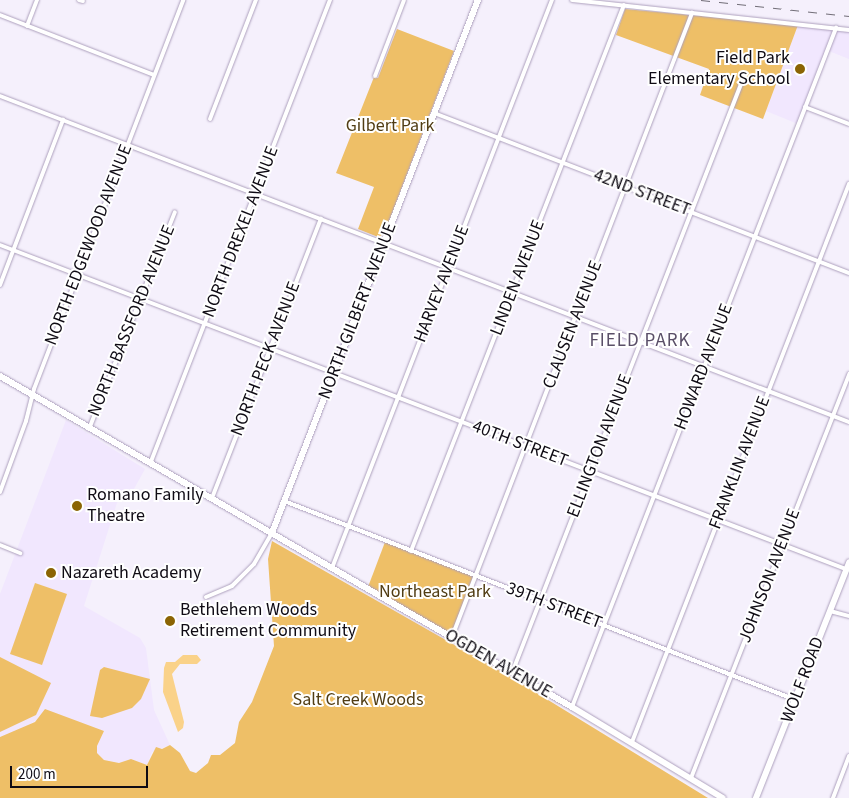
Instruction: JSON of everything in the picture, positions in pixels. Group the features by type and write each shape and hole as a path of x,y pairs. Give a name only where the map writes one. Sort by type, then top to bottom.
{"main road":[{"name":"OGDEN AVENUE","path":"0,376 632,742 722,798"}],"street":[{"path":"27,26 37,0"},
{"name":"NORTH EDGEWOOD AVENUE","path":"0,492 26,421 32,395 77,274 183,0"},
{"path":"210,119 256,0"},
{"name":"NORTH DREXEL AVENUE","path":"150,464 330,0"},
{"path":"375,76 404,0"},
{"name":"NORTH GILBERT AVENUE","path":"206,597 232,586 254,564 272,533 478,0"},
{"name":"HARVEY AVENUE","path":"332,568 552,0"},
{"path":"572,0 849,30"},
{"name":"LINDEN AVENUE","path":"412,551 624,6"},
{"name":"CLAUSEN AVENUE","path":"452,637 627,187 692,13"},
{"path":"0,16 154,75"},
{"name":"HOWARD AVENUE","path":"572,707 836,28"},
{"name":"ELLINGTON AVENUE","path":"512,672 743,79"},
{"path":"0,96 849,422"},
{"path":"805,107 849,124"},
{"name":"42ND STREET","path":"434,113 849,273"},
{"path":"0,285 63,120"},
{"name":"FRANKLIN AVENUE","path":"632,742 849,184"},
{"name":"NORTH BASSFORD AVENUE","path":"89,429 175,212"},
{"name":"NORTH PECK AVENUE","path":"212,499 321,218"},
{"name":"40TH STREET","path":"0,245 846,569"},
{"name":"JOHNSON AVENUE","path":"691,778 849,374"},
{"name":"39TH STREET","path":"284,502 796,700"},
{"path":"0,545 20,553"},
{"name":"WOLF ROAD","path":"756,798 849,563"},
{"path":"830,611 849,616"},
{"path":"833,798 849,756"}],"shaded area":[{"name":"Field Park Elementary School","path":"798,25 834,29 798,124 766,111"},
{"path":"837,31 849,32 849,59 829,51"},
{"name":"Nazareth Academy","path":"66,420 145,469 134,489 126,489 117,503 84,606 140,638 146,648 154,710 170,745 152,752 147,765 131,759 120,763 104,760 97,753 97,746 104,731 40,718 15,733 0,737 0,594"},
{"path":"183,655 197,655 201,660 197,664 180,664 172,674 184,722 183,728 178,732 163,692 164,668 166,662 175,662"}],"green space":[{"path":"625,9 798,25 763,119 700,95 709,69 616,35"},
{"name":"Gilbert Park","path":"397,29 454,51 384,234 378,237 358,229 374,187 336,173 374,77 378,78"},
{"name":"Salt Creek Woods","path":"272,541 509,676 708,798 0,798 0,737 35,722 45,709 104,731 97,746 97,753 104,760 119,763 131,759 147,765 156,747 162,749 170,745 180,753 190,771 196,773 208,763 211,755 220,755 235,743 239,722 252,702 274,646 268,559"},
{"name":"Northeast Park","path":"385,542 474,576 451,634 368,587"},
{"path":"35,583 67,594 42,665 10,654"},
{"path":"0,657 51,683 36,715 0,732"},
{"path":"104,667 150,679 141,699 132,708 102,718 90,716 100,670"}],"railway":[{"path":"701,0 849,16"}],"place":[{"name":"Field Park Elementary School","path":"800,69"},
{"name":"Romano Family Theatre","path":"77,506"},
{"name":"Nazareth Academy","path":"51,573"},
{"name":"Bethlehem Woods Retirement Community","path":"170,621"}],"district":[{"name":"FIELD PARK","path":"640,341"}]}
